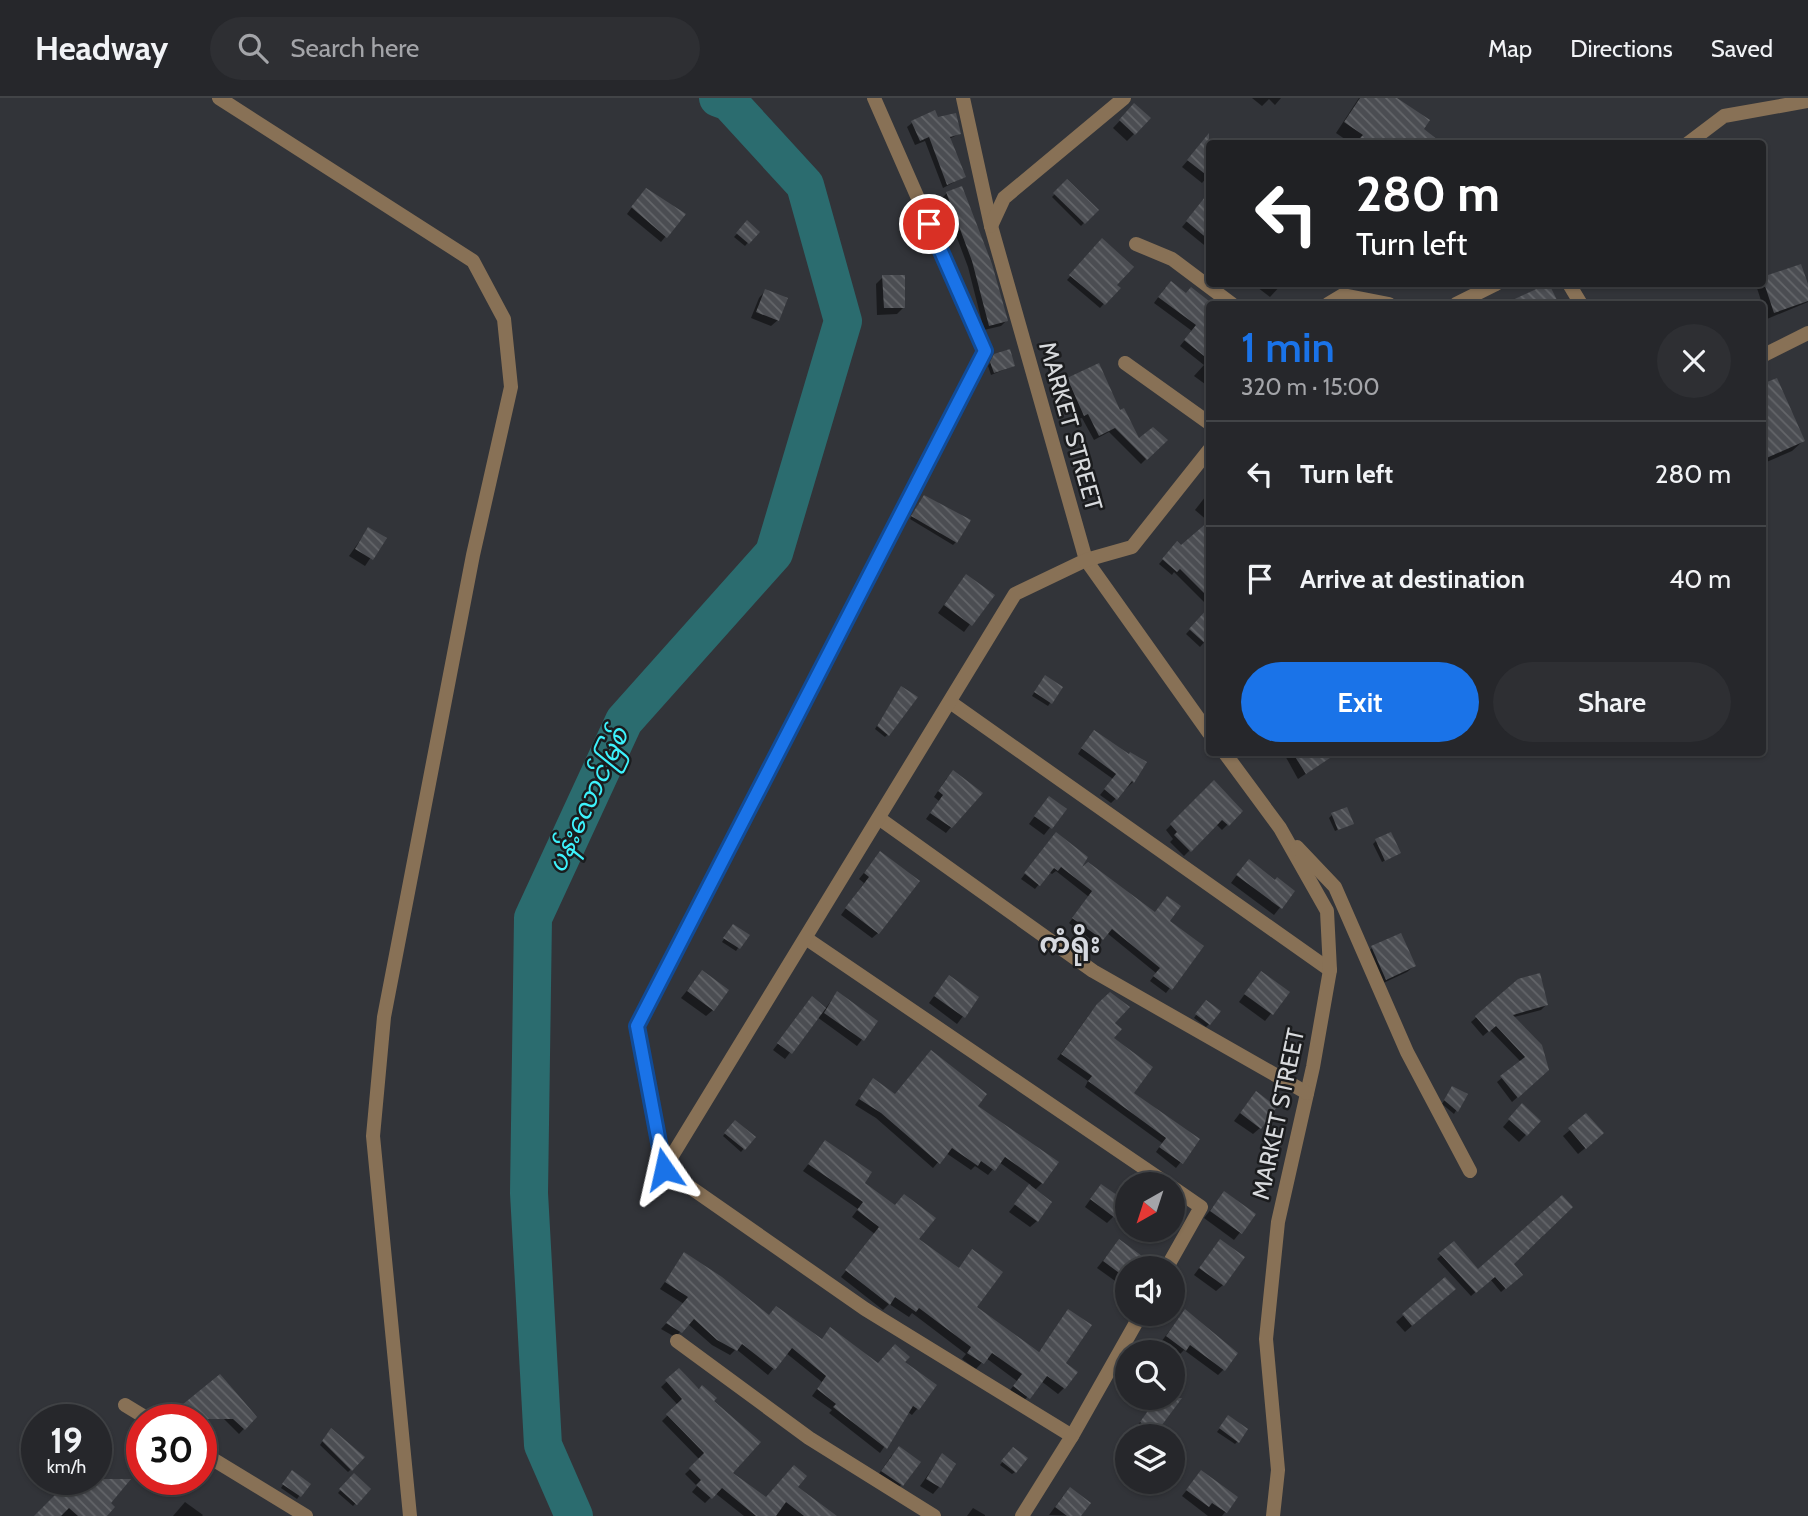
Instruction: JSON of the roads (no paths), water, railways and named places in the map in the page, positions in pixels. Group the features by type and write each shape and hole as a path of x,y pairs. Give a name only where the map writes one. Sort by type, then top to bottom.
{"street":[{"path":"219,98 473,261 504,319 511,387 473,555 384,1017 373,1136 410,1516"},
{"path":"874,98 985,351 637,1026 664,1169 866,1309 1072,1436"},
{"name":"MARKET STREET","path":"963,98 991,226 1086,560 1206,729"},
{"path":"991,226 1004,198 1124,98"},
{"path":"1693,140 1724,116 1808,101"},
{"path":"1136,244 1172,259 1206,284"},
{"path":"1209,287 1228,301"},
{"path":"1462,301 1490,287"},
{"path":"1333,301 1343,295 1374,301"},
{"path":"1766,354 1808,333"},
{"path":"1125,363 1206,421"},
{"path":"664,1169 1016,594 1086,560 1132,547 1206,454"},
{"path":"950,702 1330,970"},
{"name":"MARKET STREET","path":"1227,756 1280,828 1327,911 1330,970 1307,1093 1278,1222 1266,1339 1278,1470 1273,1516"},
{"path":"880,819 1093,971 1307,1093"},
{"path":"1280,828 1335,887 1407,1052 1470,1171"},
{"path":"807,939 1150,1172"},
{"path":"1185,1195 1201,1206 1185,1235"},
{"path":"1022,1516 1072,1436 1134,1326"},
{"path":"677,1341 809,1438 934,1516"},
{"path":"217,1462 306,1516"}],"waterway":[{"name":"ပန်းလောင်မြစ်","path":"574,1516 543,1445 529,1193 533,918 624,721 774,553 843,321 805,185 729,102 718,98"}],"district":[{"name":"ကံရိုး","path":"1070,943"}]}
